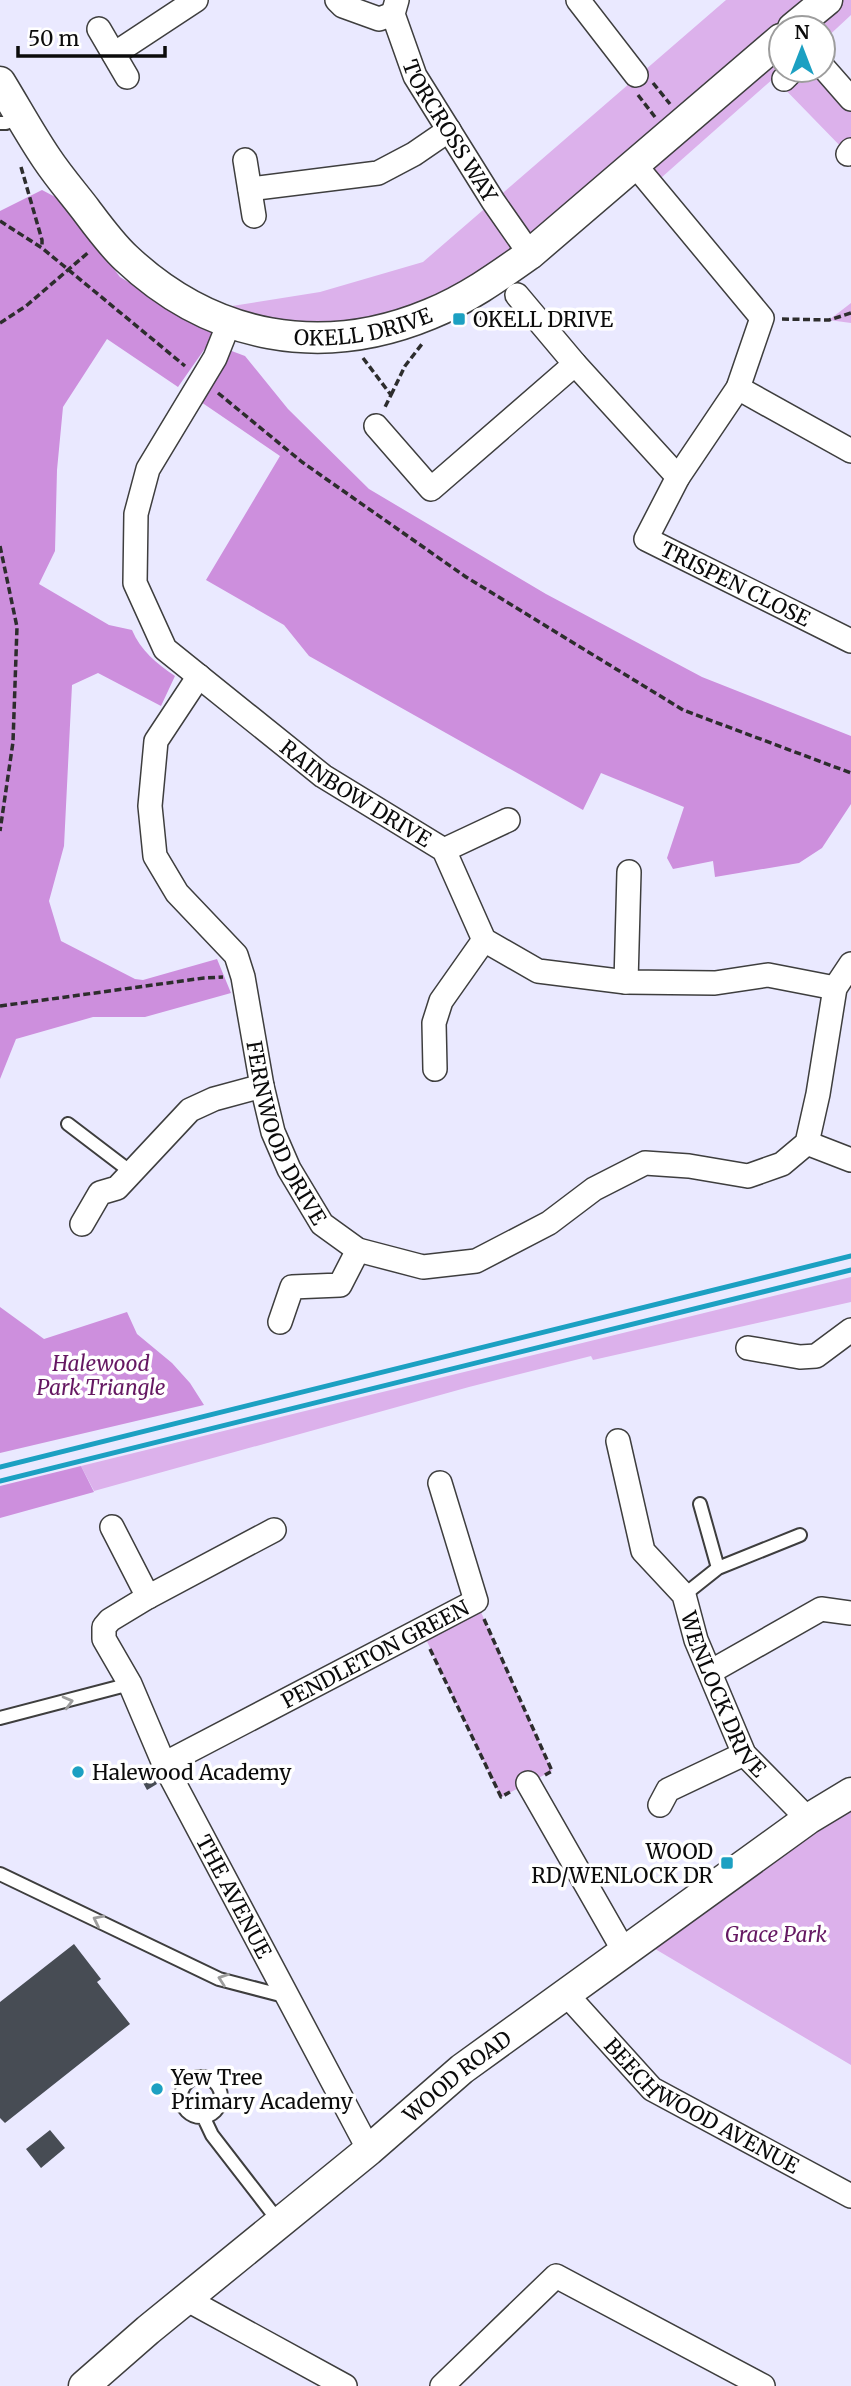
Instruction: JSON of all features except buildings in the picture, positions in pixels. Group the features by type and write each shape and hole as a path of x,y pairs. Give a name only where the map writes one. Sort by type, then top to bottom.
{"street":[{"path":"114,54 196,0"},
{"path":"337,0 343,6 379,19 395,7"},
{"path":"578,0 636,75"},
{"path":"810,14 827,0"},
{"name":"TORCROSS WAY","path":"395,7 415,76 493,201 530,254"},
{"path":"99,29 127,77"},
{"name":"OKELL DRIVE","path":"0,82 11,120 125,257 172,296 229,323 256,331 289,337 322,338 395,327 432,313 469,294 530,254 767,50"},
{"path":"837,83 851,99"},
{"path":"250,189 378,173 414,154 449,130"},
{"path":"245,160 254,216"},
{"path":"635,165 762,318"},
{"path":"517,295 575,364 678,477"},
{"name":"TRISPEN CLOSE","path":"762,318 738,388 678,477 646,539 851,641"},
{"name":"RAINBOW DRIVE","path":"229,323 215,358 148,469 136,514 135,583 165,649 323,776 444,850 484,940"},
{"path":"376,426 430,489 575,364"},
{"path":"738,388 851,451"},
{"name":"FERNWOOD DRIVE","path":"199,676 156,741 150,806 155,856 177,893 236,955 243,977 261,1086 273,1132 289,1169 322,1224 358,1250 423,1267 475,1261 549,1223 594,1189 645,1163 689,1166 748,1176 782,1164 807,1143"},
{"path":"444,850 508,820"},
{"path":"626,982 628,872"},
{"path":"435,1069 435,1023 441,1000 484,940 538,971 626,982 715,983 768,975 835,988"},
{"path":"851,964 835,988 818,1094 807,1143 851,1160"},
{"path":"82,1224 100,1193 117,1188 190,1110 261,1086"},
{"path":"281,1322 292,1287 340,1285 358,1250"},
{"path":"747,1348 800,1357 816,1356 851,1330"},
{"name":"WENLOCK DRIVE","path":"618,1441 643,1551 684,1595 695,1640 744,1755 808,1819"},
{"name":"PENDLETON GREEN","path":"164,1764 477,1601 440,1483"},
{"path":"112,1527 148,1597 274,1530"},
{"name":"THE AVENUE","path":"148,1597 110,1620 104,1627 104,1640 130,1684 164,1764 369,2150"},
{"path":"710,1672 821,1609 851,1612"},
{"path":"660,1805 668,1790 744,1755"},
{"path":"528,1783 624,1951"},
{"name":"WOOD ROAD","path":"83,2386 369,2150 462,2069 808,1819 851,1793"},
{"name":"BEECHWOOD AVENUE","path":"566,1995 652,2089 851,2196"},
{"path":"442,2386 556,2276 763,2386"},
{"path":"186,2299 345,2386"}],"lane":[{"path":"68,1124 131,1172"},
{"path":"700,1504 718,1568"},
{"path":"684,1595 718,1568 800,1535"},
{"path":"0,1718 130,1684"},
{"path":"0,1874 219,1979 289,1997"},
{"path":"204,2116 212,2135 279,2223"}],"path":[{"path":"642,68 676,129 629,82 642,68"},
{"path":"20,162 43,240 42,247"},
{"path":"0,220 42,247 302,462 466,577 683,710 851,773"},
{"path":"0,323 26,306 69,270"},
{"path":"762,318 829,320 851,313"},
{"path":"376,426 405,366 422,344"},
{"path":"359,354 391,395"},
{"path":"0,546 18,627 13,742 0,831"},
{"path":"0,1006 204,978"},
{"path":"422,1631 500,1797 552,1772 477,1601"}],"green space":[{"path":"726,0 851,0 851,15 837,28 837,14 767,14 767,84 653,185 635,165 432,313 322,338 200,311 320,292 423,262"},
{"path":"780,84 837,84 851,99 851,150 848,154"},
{"path":"42,190 63,201 120,277 162,302 220,327 178,387 107,339 63,407 57,470 55,551 39,584 109,625 132,630 150,656 175,676 161,706 98,673 72,685 64,846 49,901 61,941 135,979 143,980 217,959 231,993 145,1017 93,1017 16,1039 0,1079 0,211"},
{"path":"851,303 851,323 829,320"},
{"path":"229,350 245,356 288,409 369,489 546,594 702,677 851,736 851,804 822,848 799,863 715,877 713,861 673,869 667,858 684,807 601,773 583,810 309,656 284,625 206,580 280,456 201,402"},
{"path":"851,1277 851,1302 593,1360 591,1356 94,1491 81,1466"},
{"name":"Halewood Park Triangle","path":"0,1307 44,1339 127,1312 137,1334 172,1363 190,1383 204,1405 0,1453"},
{"path":"81,1466 94,1492 0,1518 0,1486"},
{"path":"476,1601 552,1771 501,1797 422,1631"},
{"name":"Grace Park","path":"851,1793 851,2065 640,1940"}],"railway":[{"path":"0,1467 851,1256"},
{"path":"0,1481 851,1270"}],"place":[{"name":"OKELL DRIVE","path":"459,319"},
{"name":"Halewood Academy","path":"78,1772"},
{"name":"WOOD RD/WENLOCK DR","path":"727,1863"},
{"name":"Yew Tree Primary Academy","path":"157,2089"}]}
